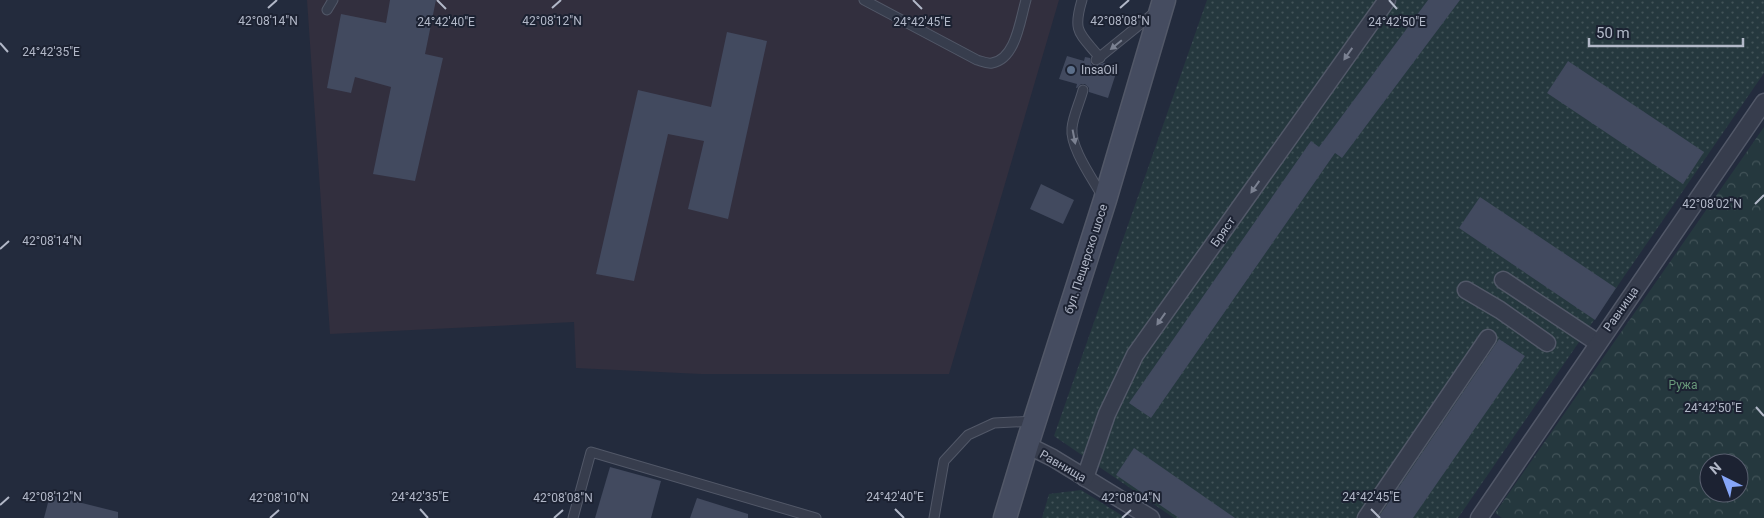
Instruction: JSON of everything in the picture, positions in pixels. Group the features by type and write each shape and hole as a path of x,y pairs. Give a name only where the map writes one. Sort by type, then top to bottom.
{"main road":[{"name":"бул. Пещерско шосе","path":"1005,518 1105,200 1163,3"}],"street":[{"name":"Бряст","path":"1085,478 1107,414 1135,355 1387,0"},
{"name":"Равнища","path":"1479,518 1764,102"},
{"path":"1500,310 1509,284 1598,343"},
{"path":"1466,290 1500,310 1547,342"},
{"path":"1366,518 1488,338"},
{"name":"Равнища","path":"1027,445 1053,458 1151,518"}],"lane":[{"path":"327,10 333,0"},
{"path":"864,0 977,60 990,64 1003,59 1012,48 1026,0"},
{"path":"1082,0 1076,18 1078,28 1098,59 1163,3"},
{"path":"1083,90 1072,127 1072,136 1076,149 1105,200"},
{"path":"934,518 944,461 968,435 994,423 1035,421"},
{"path":"573,518 591,452 816,518"}],"shaded area":[{"path":"307,0 1059,0 949,374 701,374 576,368 574,322 330,334"}],"green space":[{"path":"1207,0 1764,0 1764,73 1458,518 1174,518 1054,436"},
{"name":"Ружа","path":"1764,127 1764,518 1502,518 1495,513"},
{"path":"1081,490 1126,518 1042,518 1049,494"}],"building":[{"path":"390,0 436,0 425,54 443,58 415,181 373,174 391,87 355,77 351,93 327,88 341,14 386,23"},
{"path":"1428,0 1460,0 1342,158 1335,153 1151,418 1129,403 1311,141 1319,147"},
{"path":"727,32 767,41 728,219 688,209 704,141 668,134 634,281 596,274 638,90 711,107"},
{"path":"1067,56 1084,61 1085,57 1090,58 1091,64 1094,66 1104,63 1118,67 1108,98 1089,92 1089,88 1085,84 1081,84 1076,88 1077,84 1059,79"},
{"path":"1568,61 1704,152 1683,184 1547,93"},
{"path":"1041,184 1074,200 1063,224 1030,209"},
{"path":"1480,197 1616,288 1595,320 1459,228"},
{"path":"1499,339 1525,356 1413,518 1378,518"},
{"path":"1134,448 1235,518 1179,518 1116,475"},
{"path":"610,467 661,481 651,518 595,518"},
{"path":"50,495 118,512 118,518 44,518"},
{"path":"697,498 748,514 748,518 690,518"}],"place":[{"name":"InsaOil","path":"1071,70"}]}
